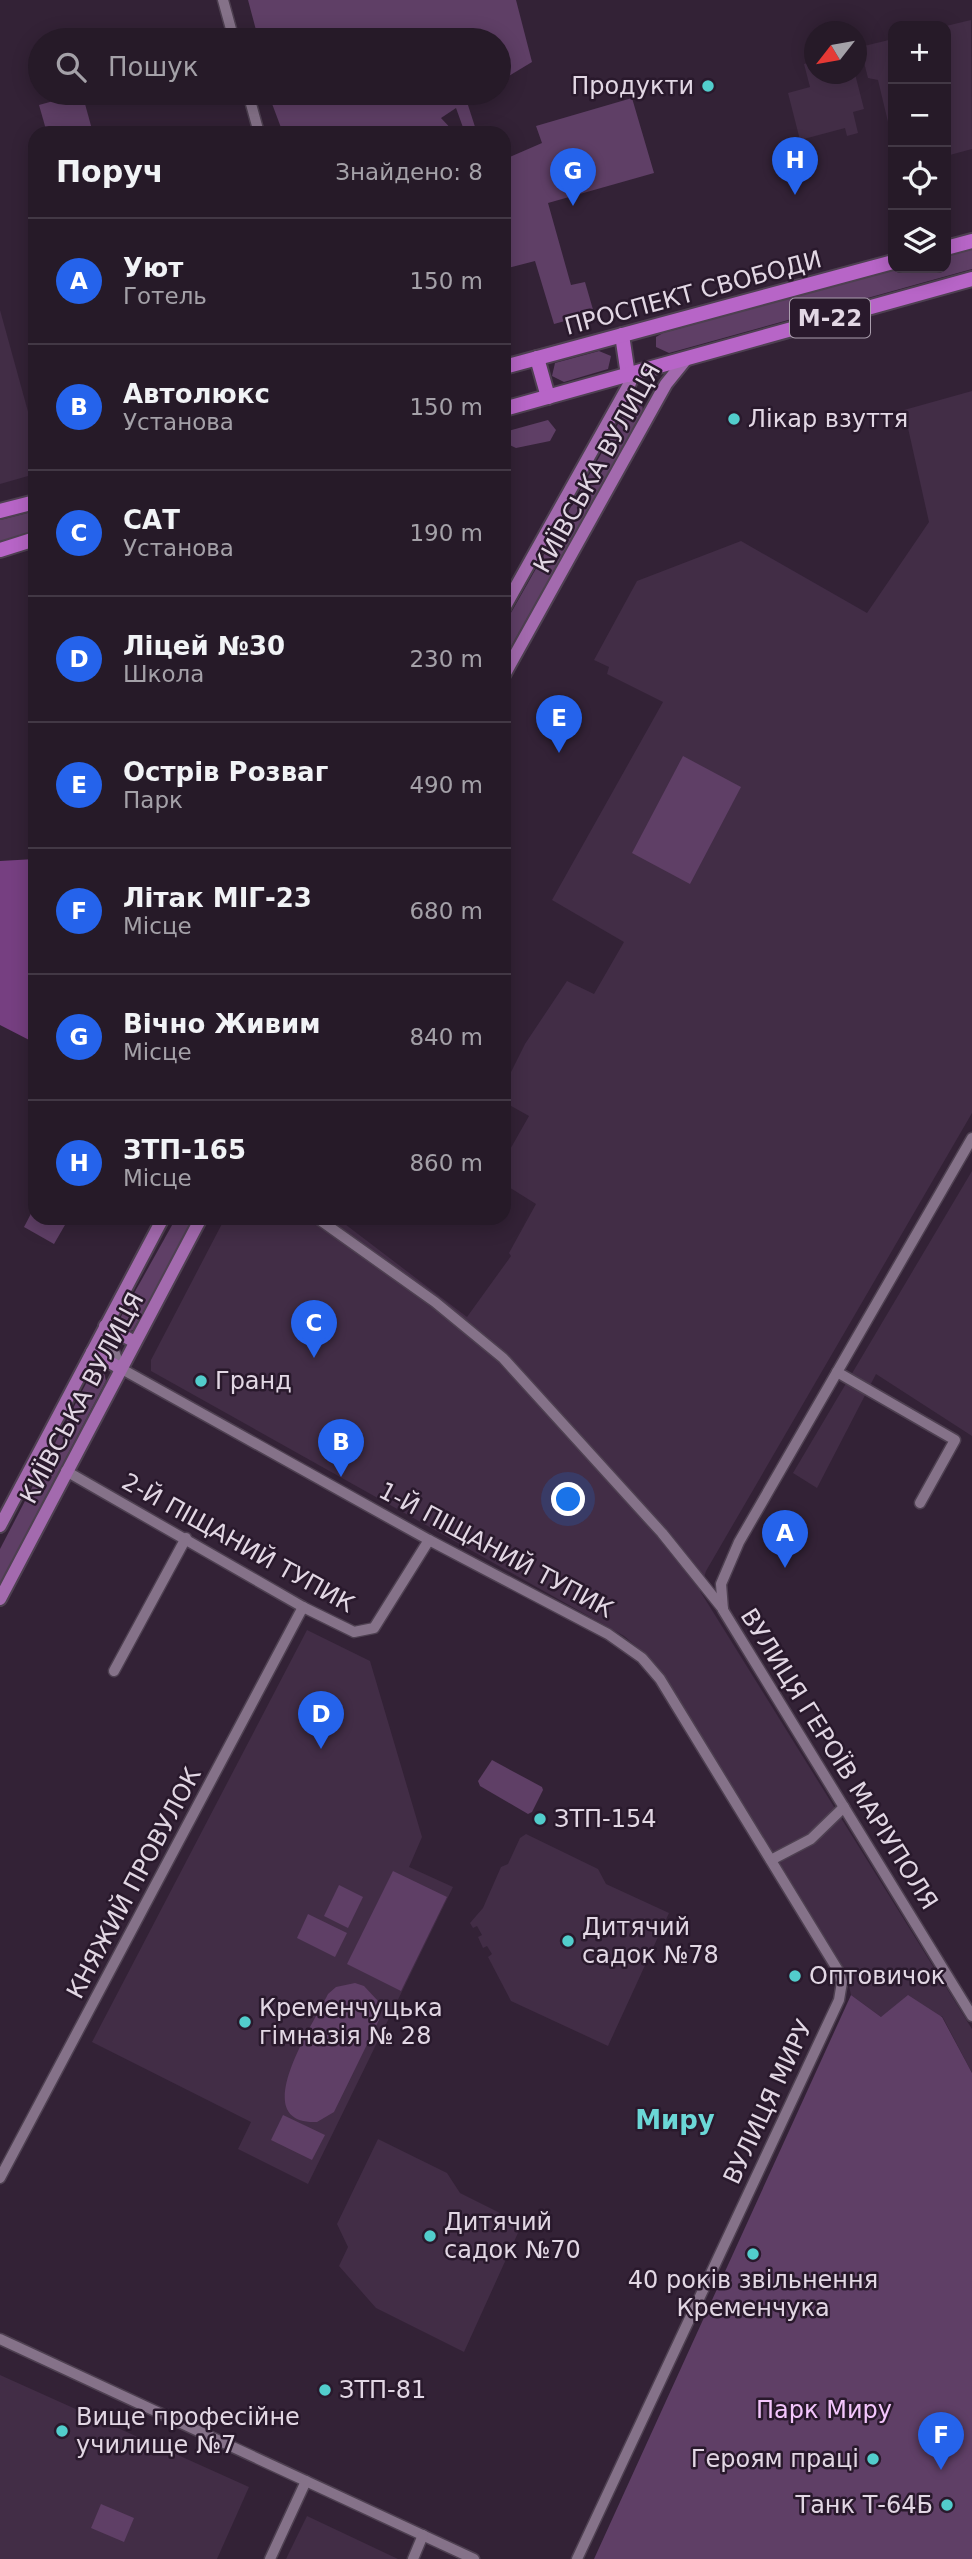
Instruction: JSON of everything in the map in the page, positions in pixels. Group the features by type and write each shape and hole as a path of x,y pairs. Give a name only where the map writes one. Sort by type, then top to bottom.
{"highway":[{"path":"951,247 972,241"},
{"name":"ПРОСПЕКТ СВОБОДИ","path":"511,366 888,263"},
{"name":"М-22","path":"511,407 972,279"},
{"path":"622,335 628,374"},
{"path":"537,358 548,397"},
{"path":"0,512 28,504"},
{"path":"0,550 28,541"}],"main road":[{"name":"КИЇВСЬКА ВУЛИЦЯ","path":"511,662 666,384 688,357"},
{"name":"КИЇВСЬКА ВУЛИЦЯ","path":"511,596 630,383 628,374"},
{"name":"КИЇВСЬКА ВУЛИЦЯ","path":"0,1526 159,1225"},
{"name":"КИЇВСЬКА ВУЛИЦЯ","path":"0,1598 197,1225"},
{"path":"105,1326 135,1342"},
{"path":"92,1352 120,1368"}],"street":[{"path":"223,0 231,28"},
{"path":"251,105 257,126"},
{"name":"ВУЛИЦЯ ГЕРОЇВ МАРІУПОЛЯ","path":"972,1138 727,1565 721,1584 723,1610 972,2016"},
{"path":"327,1225 424,1294 503,1358 662,1533 723,1610"},
{"path":"105,1326 120,1368"},
{"name":"1-Й ПІЩАНИЙ ТУПИК","path":"120,1368 429,1540 608,1634 642,1658 660,1679"},
{"path":"837,1372 955,1440 920,1503"},
{"name":"2-Й ПІЩАНИЙ ТУПИК","path":"66,1471 303,1607 354,1632 374,1628 429,1540"},
{"path":"114,1671 186,1538"},
{"name":"КНЯЖИЙ ПРОВУЛОК","path":"0,2178 303,1607"},
{"name":"ВУЛИЦЯ МИРУ","path":"577,2559 839,2000 842,1982 839,1972 660,1679"},
{"path":"771,1860 811,1839 844,1807"},
{"path":"0,2339 474,2559"},
{"path":"270,2559 306,2481"},
{"path":"413,2559 423,2535"}],"shaded area":[{"path":"971,20 972,149 951,155 951,84 951,25"},
{"path":"888,40 888,122 878,80 868,78 867,45"},
{"path":"809,84 858,84 864,109 853,112 858,133 847,136 845,128 800,140 788,93 810,87"},
{"path":"0,310 28,412 28,476 0,484"},
{"path":"972,391 972,1113 706,1571 700,1591 972,2029 972,2073 942,2016 881,2017 851,1995 846,1971 659,1668 643,1652 624,1636 151,1371 151,1360 221,1225 346,1225 467,1317 511,1256 509,1253 536,1204 511,1188 511,1148 529,1116 511,1106 511,1072 525,1044 567,981 594,994 624,942 552,900 663,702 607,674 609,667 594,660 637,581 741,541 867,613 929,522 904,410"},
{"path":"28,859 28,1039 0,1025 0,861"},
{"path":"972,1171 972,1436 876,1374 817,1488 793,1473"},
{"path":"307,1630 370,1661 422,1837 409,1867 453,1887 308,2184 238,2149 251,2122 92,2042"},
{"name":"Дитячий садок №78","path":"526,1834 598,1869 606,1884 669,1913 608,2046 511,2001 488,1957 492,1954 487,1946 483,1948 478,1937 482,1935 477,1926 473,1928 470,1923 483,1908 501,1867 508,1864 520,1838"},
{"name":"Дитячий садок №70","path":"378,2139 447,2173 460,2193 522,2224 464,2352 376,2308 339,2266 348,2247 337,2224"},
{"name":"Вище професійне училище №7","path":"0,2375 249,2487 217,2559 0,2559"},
{"name":"Вище професійне училище №7","path":"307,2516 398,2559 286,2559"}],"green space":[{"path":"248,0 516,0 532,62 511,75 511,28 255,28"},
{"path":"632,98 654,173 548,203 571,285 585,282 594,313 554,324 535,261 511,267 511,156 542,143 536,126"},
{"path":"39,105 85,105 91,126 45,126"},
{"path":"272,105 468,105 475,126 462,126 456,108 441,118 448,126 280,126"},
{"path":"972,248 972,269 669,353 656,347 656,337 663,333 888,271 951,273 951,254"},
{"path":"599,351 611,356 608,369 564,382 552,376 555,363"},
{"path":"634,400 642,403 643,412 511,647 511,613"},
{"path":"548,420 556,430 550,441 516,448 511,446 511,430"},
{"path":"28,513 28,536 0,543 0,520"},
{"path":"683,756 741,787 690,884 632,853"},
{"path":"28,1219 28,1225 65,1225 54,1244 24,1227"},
{"path":"172,1225 191,1225 133,1330 126,1333 119,1327 118,1322"},
{"path":"96,1369 104,1372 106,1381 0,1584 0,1549 92,1372"},
{"path":"492,1760 542,1787 532,1812 528,1814 480,1786 478,1781"},
{"path":"393,1871 447,1897 401,1991 347,1964"},
{"path":"339,1885 363,1897 348,1928 324,1916"},
{"path":"308,1914 347,1933 335,1957 297,1938"},
{"path":"355,1983 364,1986 378,2001 379,2020 334,2112 317,2122 296,2119 286,2107 285,2090 299,2048 328,1994 336,1987"},
{"name":"Парк Миру","path":"851,1995 881,2017 908,1995 942,2017 972,2073 972,2559 594,2559"},
{"path":"283,2115 325,2135 312,2160 271,2140"},
{"path":"101,2504 134,2518 124,2542 91,2528"}],"place":[{"name":"Продукти","path":"708,86"},
{"name":"ЗТП-165","path":"795,195"},
{"name":"Вічно Живим","path":"573,206"},
{"name":"Лікар взуття","path":"734,419"},
{"name":"Острів Розваг","path":"559,753"},
{"name":"САТ","path":"314,1358"},
{"name":"Гранд","path":"201,1381"},
{"name":"Автолюкс","path":"341,1477"},
{"name":"Уют","path":"785,1568"},
{"name":"Ліцей №30","path":"321,1749"},
{"name":"ЗТП-154","path":"540,1819"},
{"name":"Дитячий садок №78","path":"568,1941"},
{"name":"Оптовичок","path":"795,1976"},
{"name":"Кременчуцька гімназія № 28","path":"245,2022"},
{"name":"Дитячий садок №70","path":"430,2236"},
{"name":"40 рокiв звiльнення Кременчука","path":"753,2254"},
{"name":"ЗТП-81","path":"325,2390"},
{"name":"Вище професійне училище №7","path":"62,2431"},
{"name":"Героям працi","path":"873,2459"},
{"name":"Літак МІГ-23","path":"941,2470"},
{"name":"Танк Т-64Б","path":"947,2505"}],"district":[{"name":"Миру","path":"675,2120"}]}
